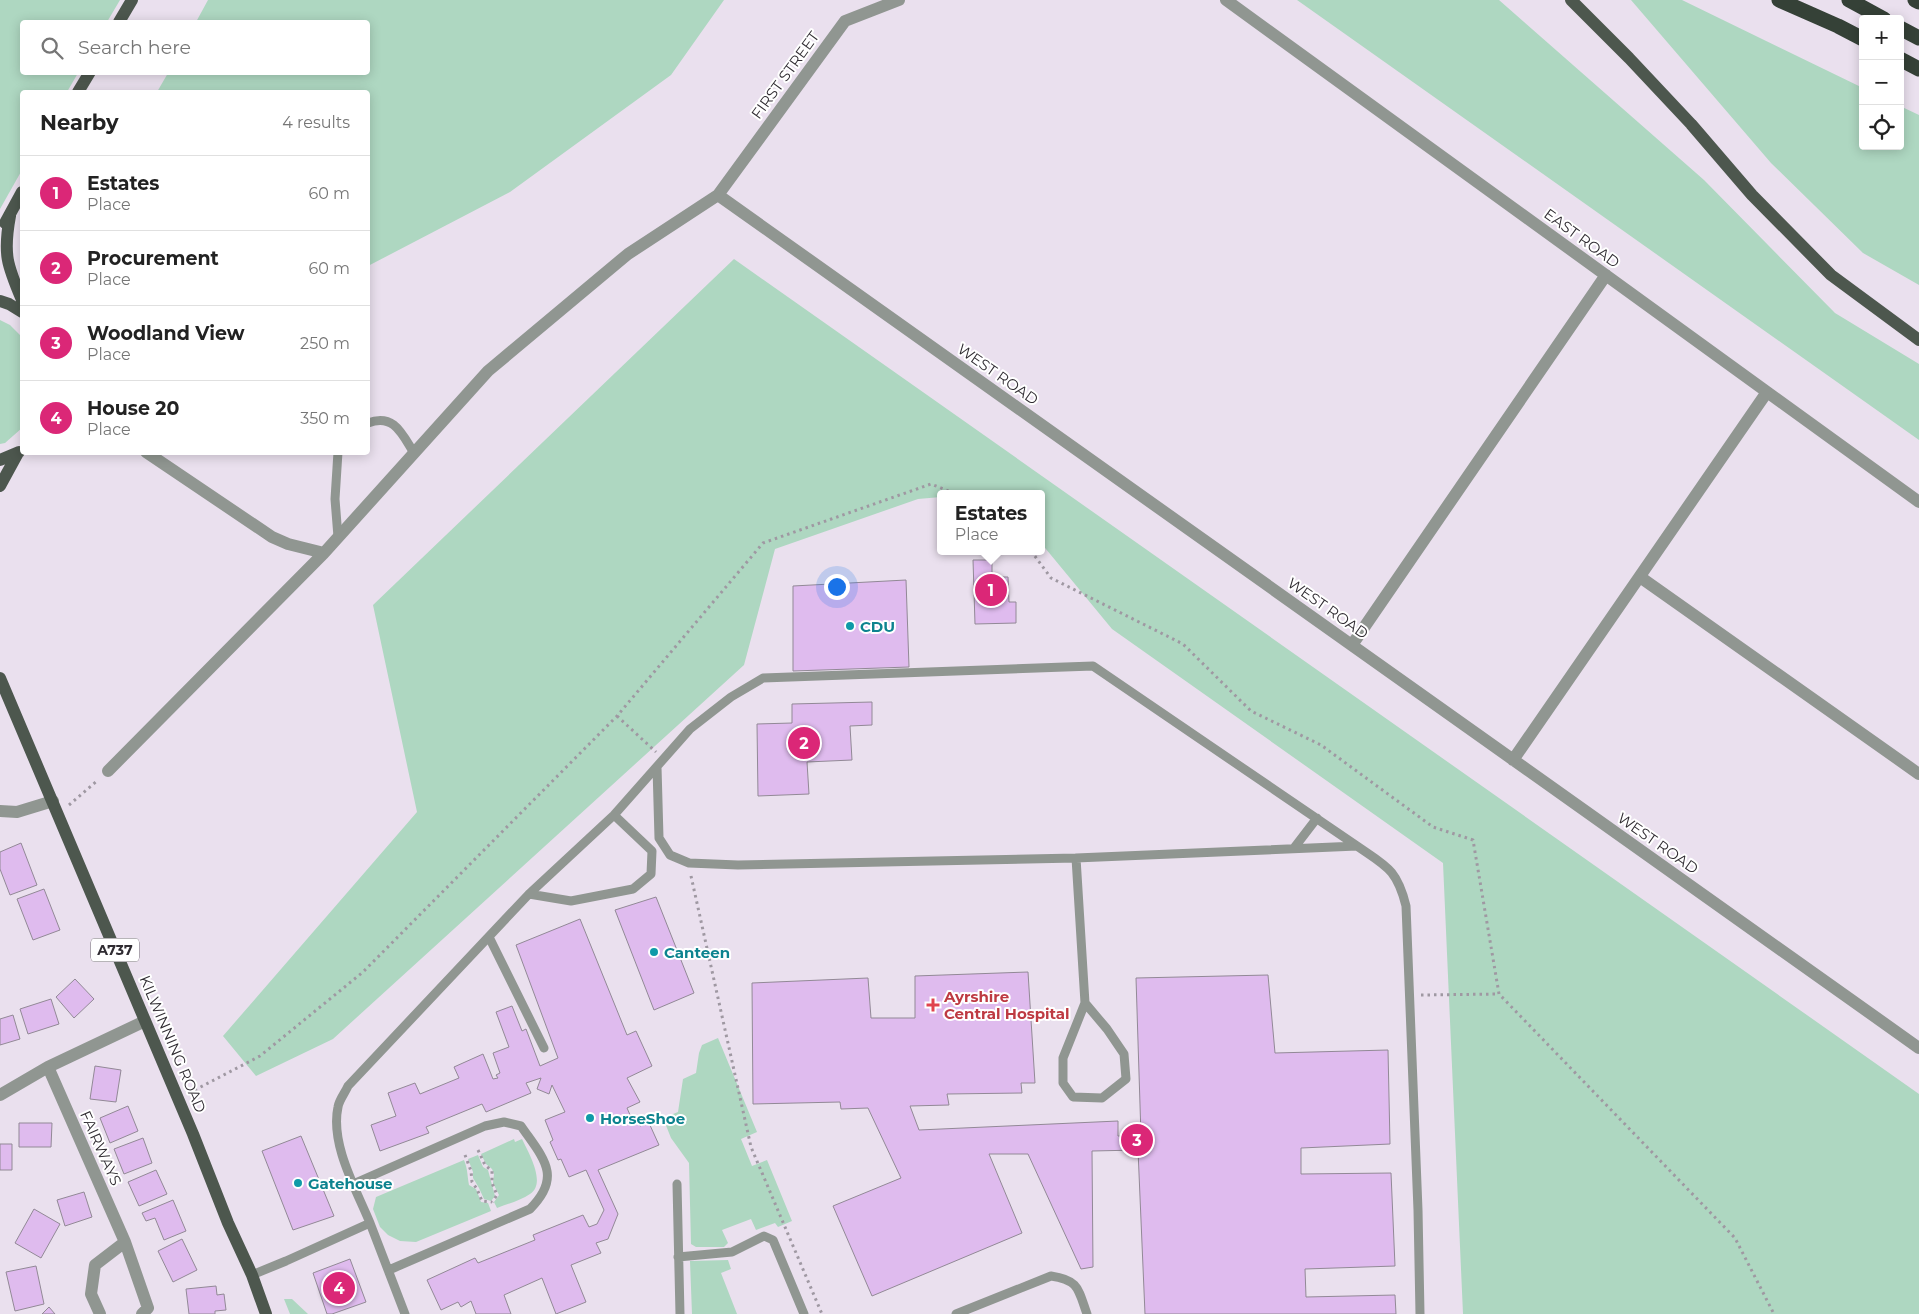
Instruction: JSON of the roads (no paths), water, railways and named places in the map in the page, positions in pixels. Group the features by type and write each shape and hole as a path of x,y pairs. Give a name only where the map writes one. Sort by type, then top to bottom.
{"highway":[{"path":"1779,0 1859,37"},
{"path":"1849,0 1877,15"},
{"path":"1915,0 1919,2"},
{"path":"1904,30 1919,38"},
{"path":"1902,60 1919,69"}],"main road":[{"path":"120,20 132,0"},
{"path":"1571,0 1691,124 1752,195 1831,275 1919,340"},
{"path":"79,90 88,75"},
{"path":"0,231 20,196"},
{"path":"10,216 5,241 6,252 20,295"},
{"path":"0,301 20,311"},
{"path":"0,460 20,451"},
{"path":"0,486 20,451"},
{"name":"KILWINNING ROAD","path":"0,678 193,1134 228,1223 252,1275 266,1314"}],"street":[{"name":"FIRST STREET","path":"718,195 845,21 899,0"},
{"name":"EAST ROAD","path":"1226,0 1919,502"},
{"path":"108,771 324,553 488,371 628,254 718,195"},
{"name":"WEST ROAD","path":"718,195 1919,1048"},
{"path":"1352,645 1606,275"},
{"path":"1513,760 1767,392"},
{"path":"150,455 272,537 288,544 324,553"},
{"path":"1640,577 1919,774"},
{"path":"0,811 17,812 53,801"},
{"path":"0,1095 48,1067 145,1021"},
{"name":"FAIRWAYS","path":"48,1067 125,1242 148,1308 142,1314"},
{"path":"100,1314 91,1294 95,1265 125,1242"}],"lane":[{"path":"370,423 384,420 395,424 414,452"},
{"path":"338,455 335,499 338,537"},
{"path":"405,1314 339,1146 337,1131 338,1106 348,1086 529,894 614,815 690,729 731,697 763,678 1093,666 1385,865 1397,877 1402,888 1406,906 1411,995 1420,1314"},
{"path":"657,767 659,838 670,855 688,863 738,866 1076,858 1357,846"},
{"path":"529,894 571,901 633,890 651,874 652,851 614,815"},
{"path":"1294,848 1317,818"},
{"path":"1076,858 1085,1003 1062,1058 1062,1083 1073,1097 1102,1098 1126,1079 1124,1054 1107,1029 1085,1003"},
{"path":"489,937 544,1048"},
{"path":"353,1184 485,1126 504,1122 521,1126 543,1157 548,1178 542,1197 530,1209 389,1270"},
{"path":"676,1184 680,1314"},
{"path":"252,1275 370,1222"},
{"path":"678,1257 732,1252 764,1236 773,1240 804,1314"},
{"path":"956,1314 1050,1276 1072,1281 1077,1288 1087,1314"}],"place":[{"name":"Estates","path":"991,590"},
{"name":"CDU","path":"850,626"},
{"name":"Procurement","path":"804,743"},
{"name":"Canteen","path":"654,952"},
{"name":"Ayrshire Central Hospital","path":"933,1005"},
{"name":"HorseShoe","path":"590,1118"},
{"name":"Woodland View","path":"1137,1140"},
{"name":"Gatehouse","path":"298,1183"},
{"name":"House 20","path":"339,1288"}]}
